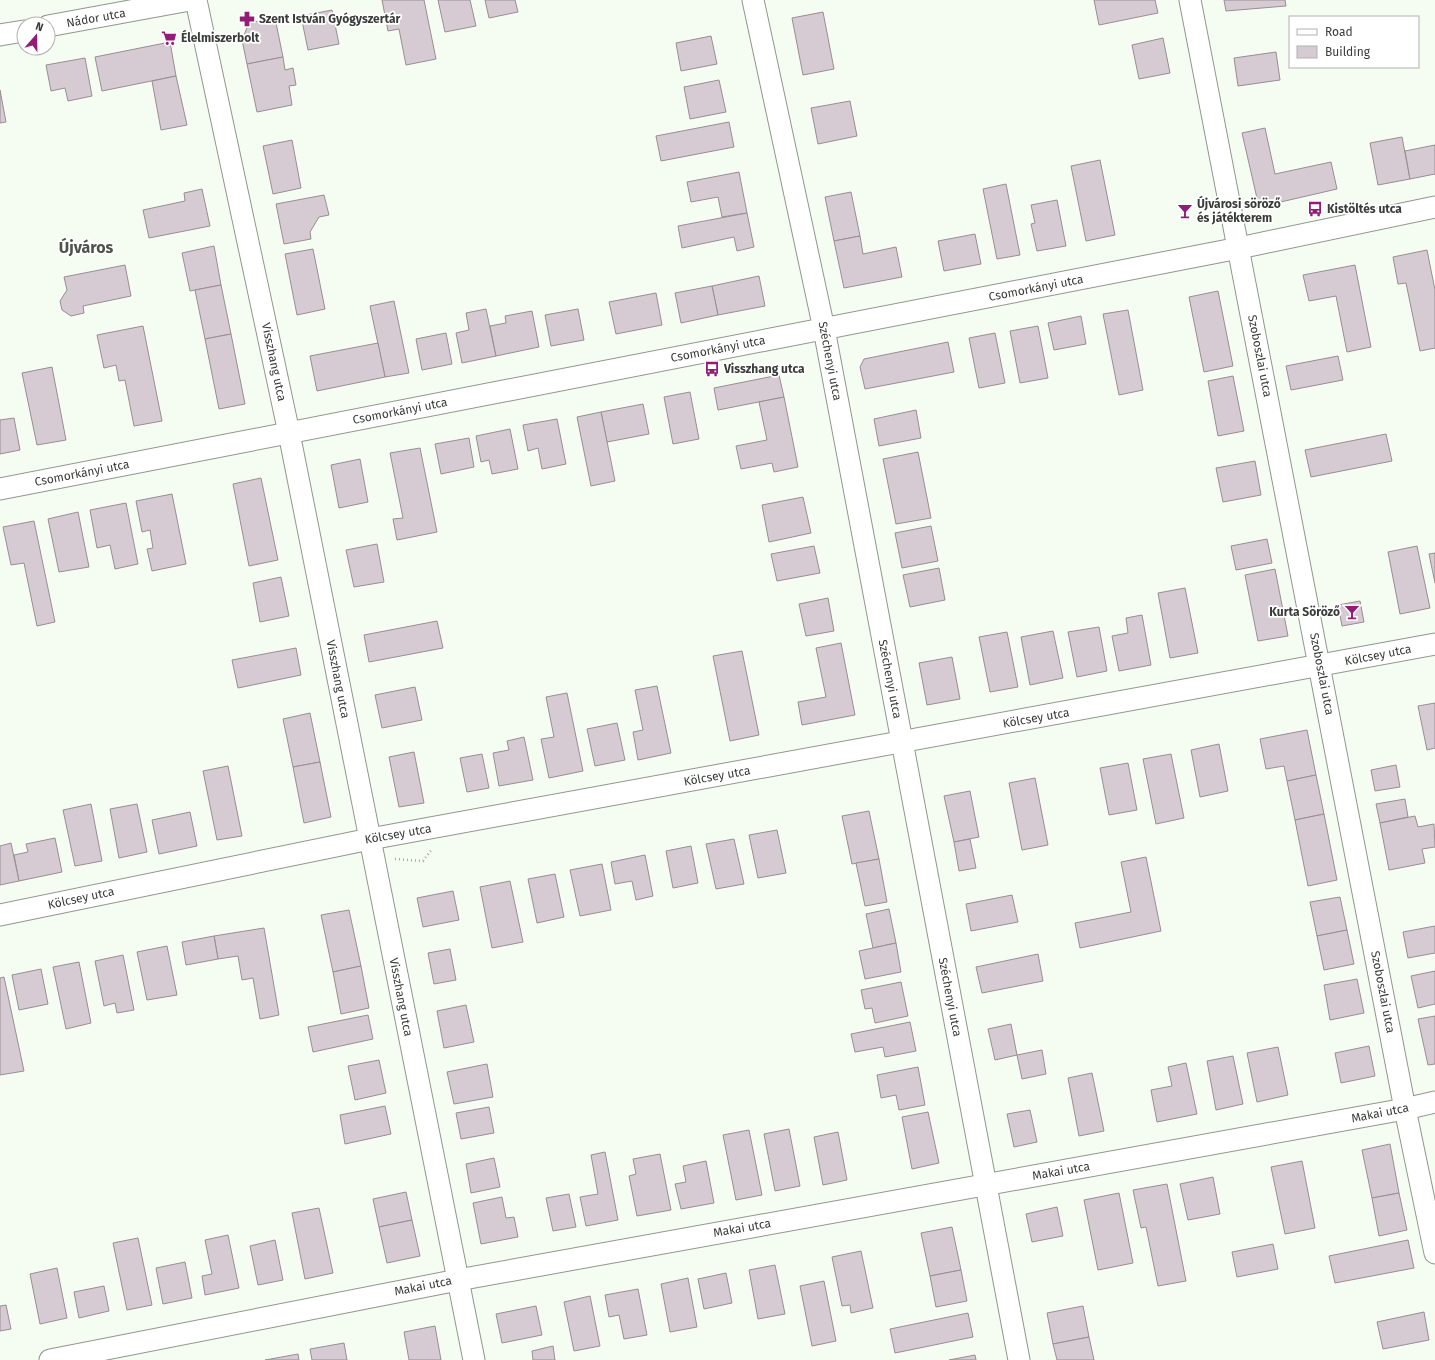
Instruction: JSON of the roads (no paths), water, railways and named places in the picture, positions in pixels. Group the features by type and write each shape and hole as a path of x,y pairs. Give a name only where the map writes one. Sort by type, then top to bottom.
{"street":[{"name":"Nádor utca","path":"56,25 190,0"},
{"name":"Visszhang utca","path":"196,0 289,433 474,1360"},
{"name":"Széchenyi utca","path":"753,0 824,329 1019,1360"},
{"name":"Szoboszlai utca","path":"1190,0 1405,1109 1435,1253"},
{"path":"0,35 16,32"},
{"name":"Csomorkányi utca","path":"0,489 1239,248 1435,207"},
{"name":"Kölcsey utca","path":"0,915 370,840 1435,644"},
{"name":"Makai utca","path":"50,1360 458,1280 1405,1109 1435,1102"}],"place":[{"name":"Szent István Gyógyszertár","path":"247,19"},
{"name":"Élelmiszerbolt","path":"169,38"},
{"name":"Kistöltés utca","path":"1315,209"},
{"name":"Újvárosi söröző és játékterem","path":"1185,211"},
{"name":"Visszhang utca","path":"712,369"},
{"name":"Kurta Söröző","path":"1352,612"}],"district":[{"name":"Újváros","path":"86,247"}]}
